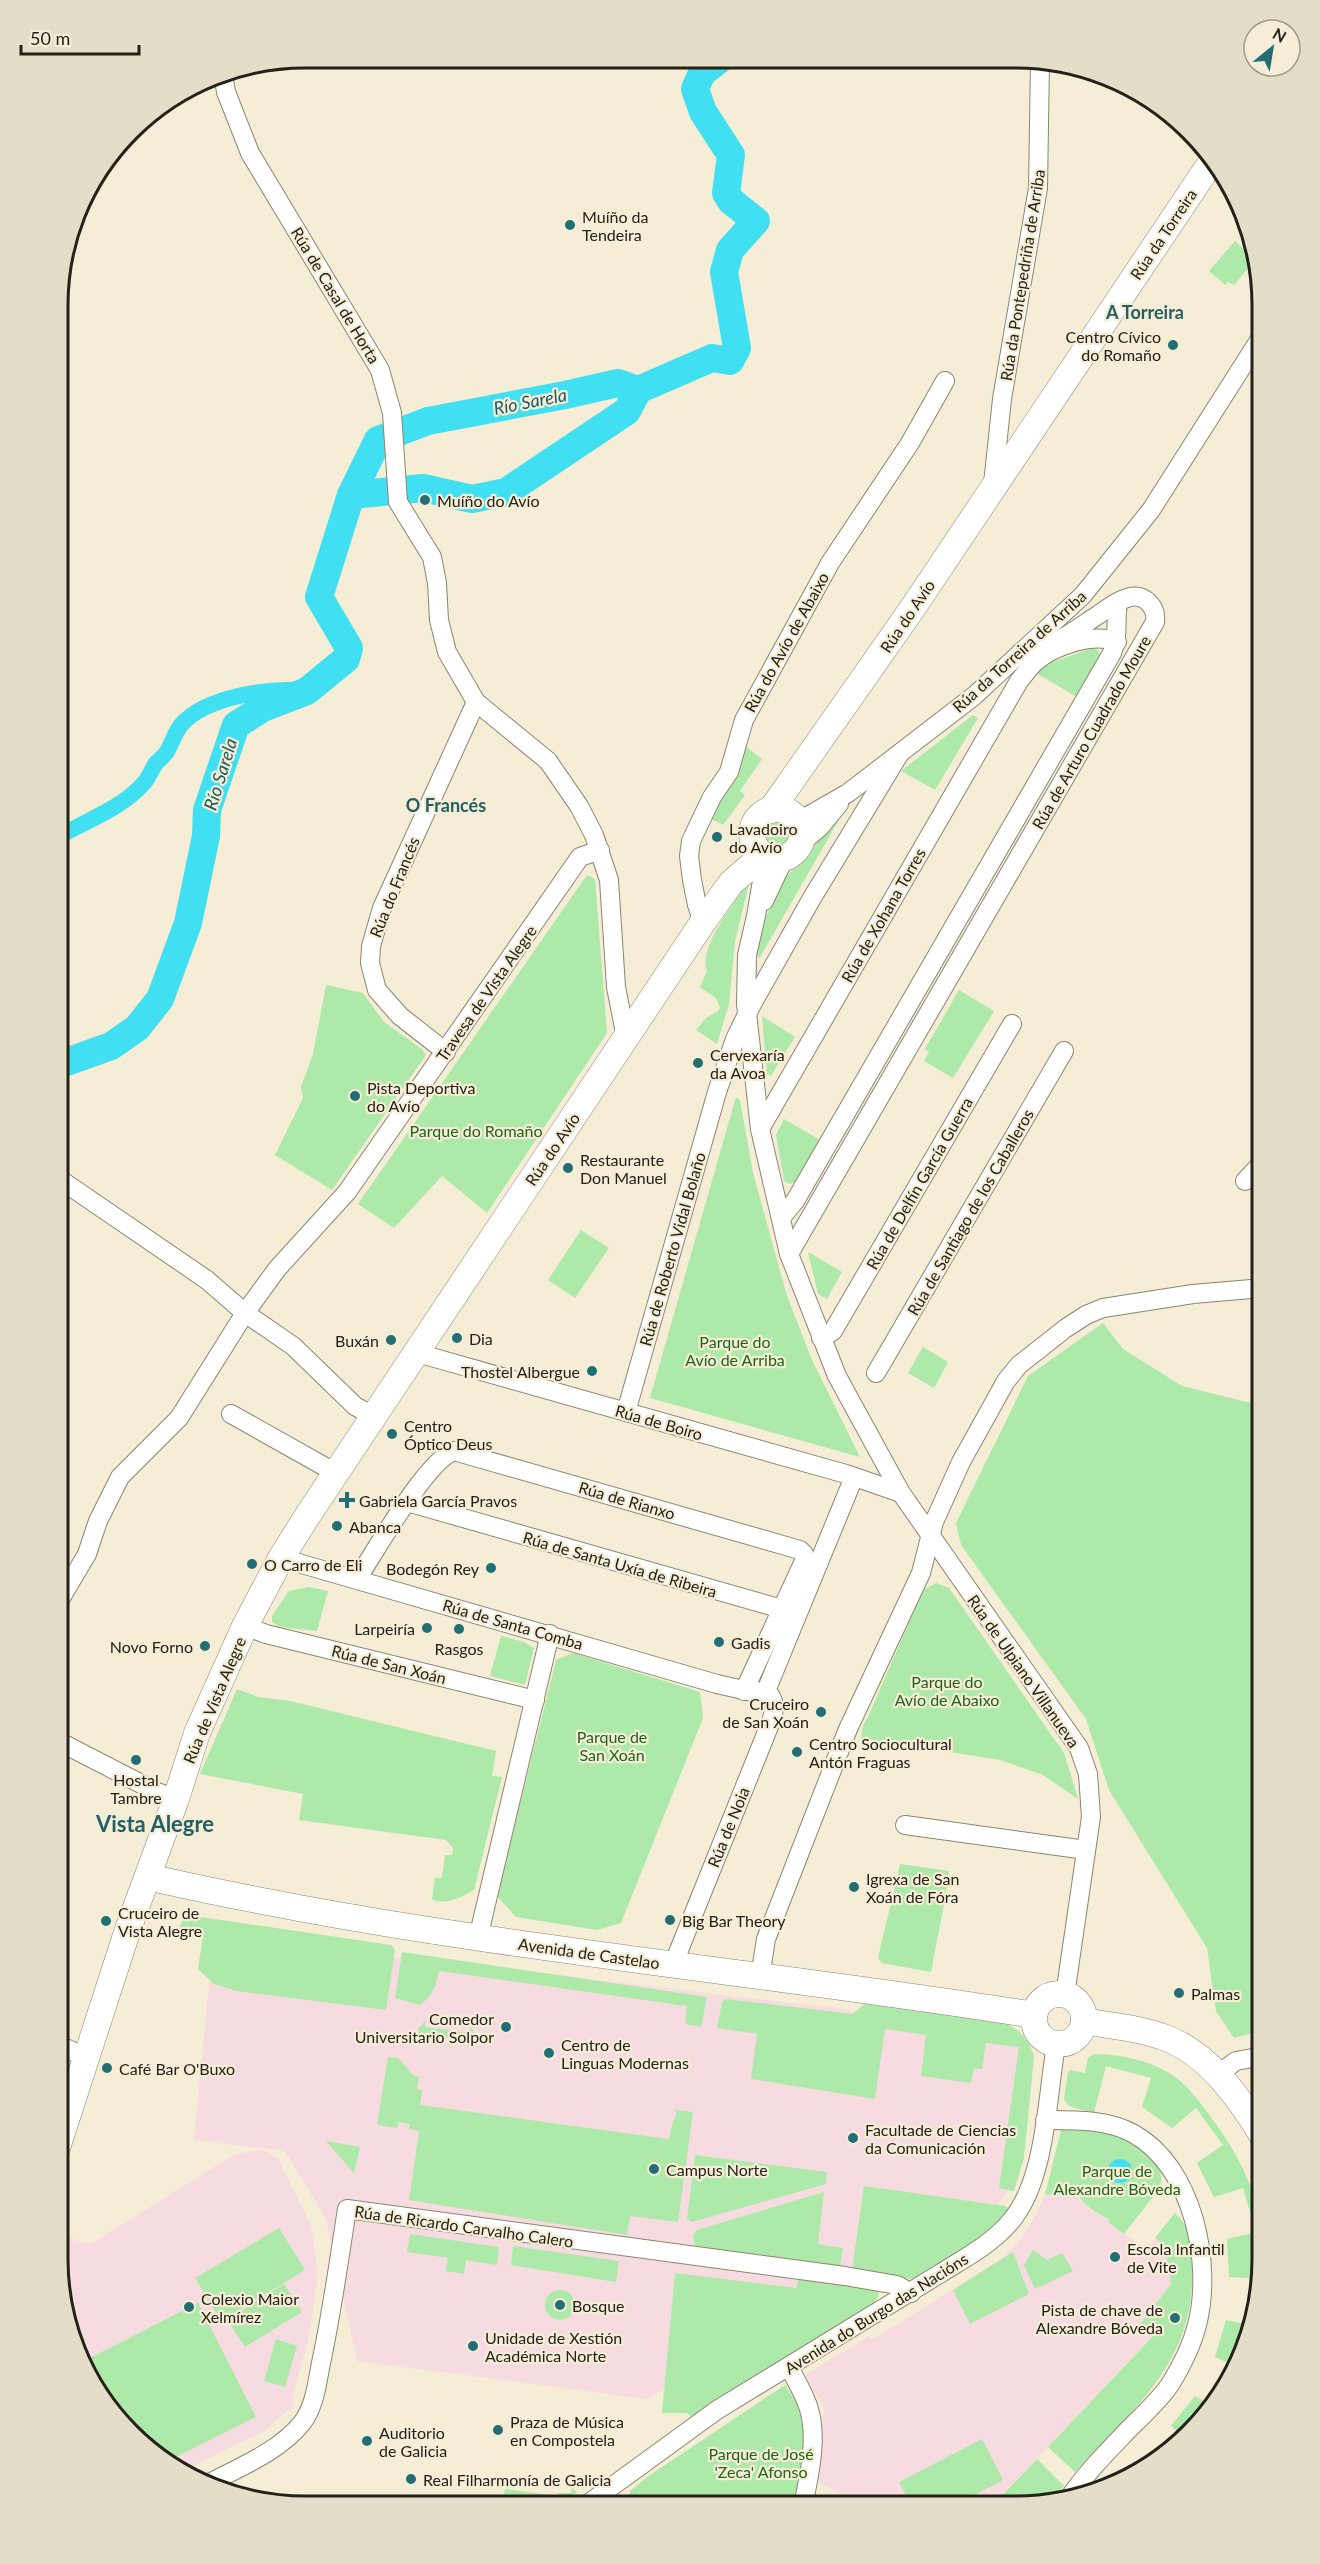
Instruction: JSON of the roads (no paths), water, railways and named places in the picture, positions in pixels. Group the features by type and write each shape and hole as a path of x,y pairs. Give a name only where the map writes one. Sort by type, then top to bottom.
{"main road":[{"name":"Rúa da Torreira","path":"993,488 1208,166"},
{"name":"Rúa do Avío","path":"374,1417 703,922 731,883 778,837 820,743 993,488"},
{"name":"Rúa de Vista Alegre","path":"68,2112 201,1723 245,1626 281,1558 374,1417"},
{"name":"Avenida de Castelao","path":"148,1877 255,1902 478,1938 1034,2015"},
{"path":"1065,1995 1071,1997 1081,2007 1084,2021 1078,2036 1072,2042 1056,2045 1045,2041 1037,2032 1034,2015 1036,2007 1048,1996 1065,1995"},
{"path":"1084,2021 1143,2031 1187,2049 1217,2075 1252,2119"}],"street":[{"name":"Rúa da Pontepedriña de Arriba","path":"993,488 1002,399 1038,188 1040,69"},
{"name":"Rúa de Casal de Horta","path":"224,82 226,92 250,153 380,370 392,413 399,504 432,558 444,644 461,679 476,702 548,761 579,806 600,850 609,880 616,987 626,1038"},
{"name":"Rúa da Torreira de Arriba","path":"778,837 820,827 850,792 974,696 1083,595 1150,510 1252,351"},
{"name":"Rúa do Avío de Abaixo","path":"703,922 692,880 689,856 691,841 712,797 729,772 744,720 830,563 910,443 945,381"},
{"name":"Rúa de Arturo Cuadrado Moure","path":"781,1218 795,1201 1049,765 1116,642 1118,602 1132,597 1143,598 1153,608 1155,622 789,1254"},
{"path":"1019,681 1014,660 1046,646 1118,602"},
{"name":"Rúa de Xohana Torres","path":"760,1129 1019,681 1035,663 1052,651 1102,638 1116,642"},
{"path":"974,696 1007,702"},
{"name":"Rúa do Francés","path":"446,1052 400,1016 377,990 370,963 371,946 382,908 476,702"},
{"name":"Rúa de Roberto Vidal Bolaño","path":"626,1412 719,1086 735,1039 773,966 860,816 900,753"},
{"path":"850,792 859,793 863,799 860,816"},
{"name":"Rúa de Ulpiano Villanueva","path":"778,837 747,955 747,1016 760,1129 789,1254 821,1338 854,1410 901,1493 1079,1748 1088,1774 1091,1796 1086,1850 1065,1995"},
{"name":"Travesa de Vista Alegre","path":"68,1586 87,1554 98,1521 120,1477 179,1418 245,1313 277,1269 347,1192 580,857 600,850"},
{"name":"Rúa de Delfín García Guerra","path":"821,1338 832,1331 1012,1024"},
{"name":"Rúa de Santiago de los Caballeros","path":"876,1373 1064,1051"},
{"path":"719,1086 733,1077 752,1074"},
{"path":"1245,1181 1252,1174"},
{"path":"68,1185 207,1280 245,1313 293,1346 355,1406 374,1417"},
{"path":"760,1977 766,1939 848,1729 921,1573 934,1522 961,1462 1006,1381 1019,1365 1051,1338 1086,1315 1118,1304 1252,1289"},
{"name":"Rúa de Boiro","path":"417,1353 854,1477 901,1493"},
{"path":"231,1414 336,1473"},
{"name":"Rúa de Rianxo","path":"407,1502 446,1454 454,1451 478,1457 800,1550 804,1558 782,1609"},
{"path":"782,1609 744,1691 766,1690 854,1477"},
{"path":"357,1579 407,1502"},
{"name":"Rúa de Santa Uxía de Ribeira","path":"407,1502 782,1609"},
{"name":"Rúa de Santa Comba","path":"281,1558 744,1691"},
{"path":"921,1573 943,1570 958,1575"},
{"name":"Rúa de San Xoán","path":"245,1626 266,1634 535,1700"},
{"path":"478,1938 550,1634"},
{"name":"Rúa de Noia","path":"673,1965 772,1719 775,1709 774,1700 766,1690"},
{"path":"68,1746 157,1792 176,1799"},
{"path":"905,1825 1086,1850"},
{"name":"Avenida do Burgo das Nacións","path":"599,2496 708,2416 974,2253 1012,2220 1026,2199 1033,2181 1056,2045"},
{"path":"68,2049 85,2057"},
{"path":"1217,2075 1236,2061 1252,2058"},
{"path":"1045,2120 1101,2123 1131,2132 1145,2141 1169,2166 1182,2190 1194,2219 1201,2255 1202,2287 1197,2324 1181,2365 1161,2397 1096,2462 1076,2488"},
{"name":"Rúa de Ricardo Carvalho Calero","path":"216,2479 276,2445 291,2434 308,2413 325,2348 347,2209 845,2276 897,2285 910,2293"},
{"path":"789,2367 806,2400 812,2425 812,2451 805,2496"}],"water":[{"path":"1120,2159 1125,2160 1131,2166 1131,2176 1125,2182 1120,2183 1115,2182 1109,2176 1108,2171 1109,2166 1115,2160"}],"waterway":[{"name":"Río Sarela","path":"68,1061 111,1046 137,1028 160,999 188,923 206,836 207,810 236,725 263,708 307,691 346,659 349,648 319,597 351,495 423,488 472,499 506,492 627,411 638,390 712,358 730,361 737,348 724,272 730,250 756,221 731,201 726,193 731,155 703,112 695,89 702,73 709,68"},
{"name":"Río Sarela","path":"351,495 378,440 428,421 618,383 638,390"},
{"path":"68,832 114,807 135,792 166,753 181,725 192,715 223,700 258,692 307,691"}],"place":[{"name":"Muíño da Tendeira","path":"570,225"},
{"name":"Centro Cívico do Romaño","path":"1173,345"},
{"name":"Muíño do Avío","path":"425,500"},
{"name":"Lavadoiro do Avío","path":"717,837"},
{"name":"Cervexaría da Avoa","path":"698,1063"},
{"name":"Pista Deportiva do Avío","path":"355,1096"},
{"name":"Restaurante Don Manuel","path":"568,1168"},
{"name":"Dia","path":"457,1338"},
{"name":"Buxán","path":"391,1340"},
{"name":"Thostel Albergue","path":"592,1371"},
{"name":"Centro Óptico Deus","path":"392,1434"},
{"name":"Gabriela García Pravos","path":"347,1500"},
{"name":"Abanca","path":"337,1526"},
{"name":"O Carro de Eli","path":"252,1564"},
{"name":"Bodegón Rey","path":"491,1568"},
{"name":"Larpeiría","path":"427,1628"},
{"name":"Rasgos","path":"459,1629"},
{"name":"Gadis","path":"719,1642"},
{"name":"Novo Forno","path":"205,1646"},
{"name":"Cruceiro de San Xoán","path":"821,1712"},
{"name":"Centro Sociocultural Antón Fraguas","path":"797,1752"},
{"name":"Hostal Tambre","path":"136,1760"},
{"name":"Igrexa de San Xoán de Fóra","path":"854,1887"},
{"name":"Big Bar Theory","path":"670,1920"},
{"name":"Cruceiro de Vista Alegre","path":"106,1921"},
{"name":"Palmas","path":"1179,1993"},
{"name":"Comedor Universitario Solpor","path":"506,2027"},
{"name":"Centro de Linguas Modernas","path":"549,2053"},
{"name":"Café Bar O'Buxo","path":"107,2068"},
{"name":"Facultade de Ciencias da Comunicación","path":"853,2138"},
{"name":"Campus Norte","path":"654,2169"},
{"name":"Escola Infantil de Vite","path":"1115,2257"},
{"name":"Bosque","path":"560,2305"},
{"name":"Colexio Maior Xelmírez","path":"189,2307"},
{"name":"Pista de chave de Alexandre Bóveda","path":"1175,2318"},
{"name":"Unidade de Xestión Académica Norte","path":"473,2346"},
{"name":"Praza de Música en Compostela","path":"498,2430"},
{"name":"Auditorio de Galicia","path":"367,2441"},
{"name":"Real Filharmonía de Galicia","path":"411,2479"}],"district":[{"name":"A Torreira","path":"1145,312"},
{"name":"O Francés","path":"446,805"},
{"name":"Vista Alegre","path":"155,1823"}],"park label":[{"name":"Parque do Romaño","path":"476,1130"},
{"name":"Parque do Avío de Arriba","path":"735,1350"},
{"name":"Parque do Avío de Abaixo","path":"947,1690"},
{"name":"Parque de San Xoán","path":"612,1745"},
{"name":"Parque de Alexandre Bóveda","path":"1117,2179"},
{"name":"Parque de José 'Zeca' Afonso","path":"761,2462"}]}
